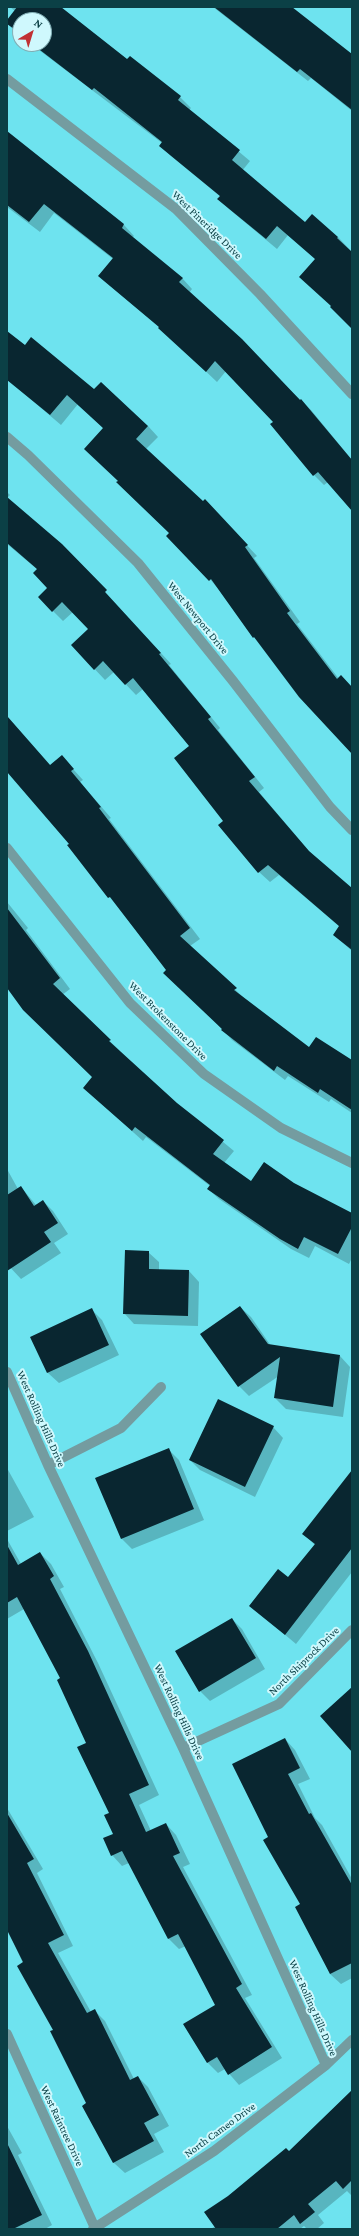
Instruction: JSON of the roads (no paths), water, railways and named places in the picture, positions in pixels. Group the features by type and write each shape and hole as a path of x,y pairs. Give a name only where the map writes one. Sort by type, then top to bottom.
{"street":[{"name":"West Pineridge Drive","path":"7,79 176,209 260,294 352,394"},
{"name":"West Newport Drive","path":"7,438 28,455 138,563 233,681 330,807 352,830"},
{"name":"West Brokenstone Drive","path":"7,848 130,1003 204,1074 281,1128 352,1164"},
{"name":"West Rolling Hills Drive","path":"7,1372 48,1465 183,1748 326,2066"},
{"path":"48,1465 121,1428 161,1387"},
{"name":"North Shiprock Drive","path":"183,1748 280,1704 352,1630"},
{"name":"West Raintree Drive","path":"7,2034 94,2228"},
{"name":"North Cameo Drive","path":"94,2228 214,2151 326,2066 352,2040"}]}
